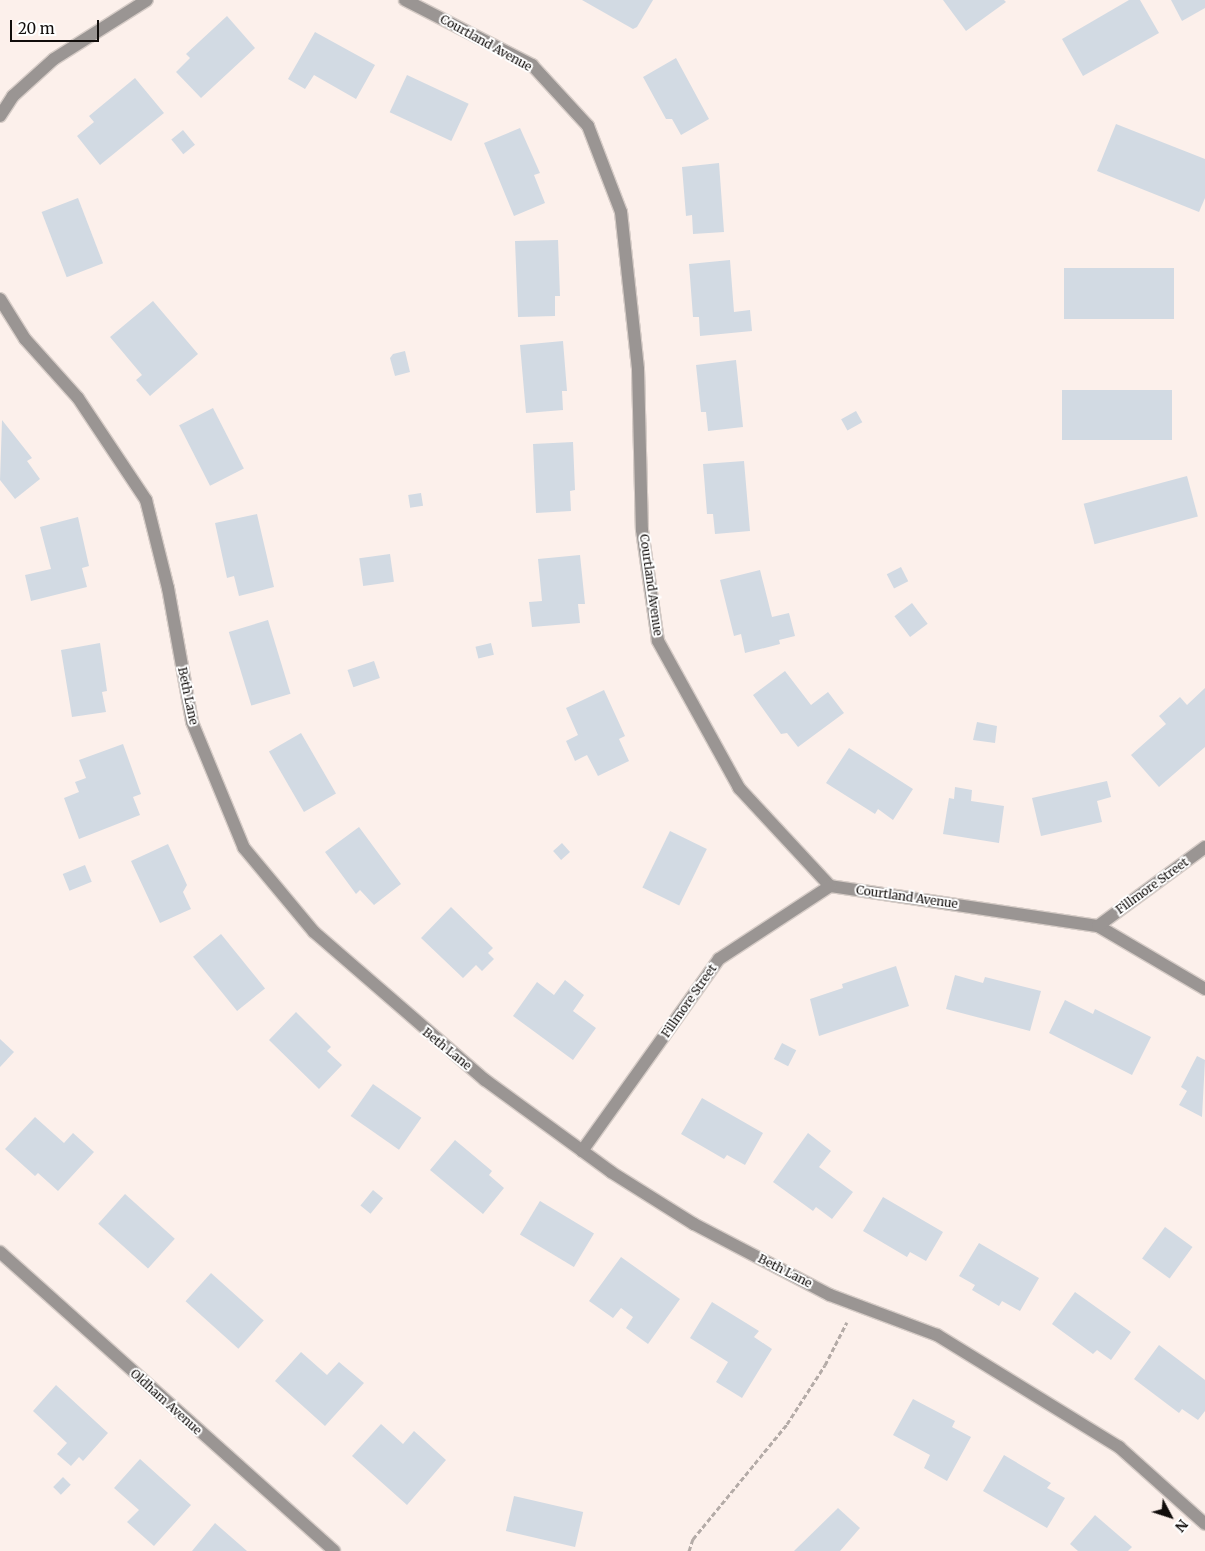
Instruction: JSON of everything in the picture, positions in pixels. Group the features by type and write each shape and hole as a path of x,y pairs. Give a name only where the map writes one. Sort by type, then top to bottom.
{"street":[{"path":"0,116 14,96 54,59 147,0"},
{"name":"Courtland Avenue","path":"405,0 532,65 588,126 621,212 638,369 642,530 658,640 739,788 830,886 1098,926 1205,988"},
{"name":"Beth Lane","path":"0,300 25,339 78,398 146,500 168,588 192,722 244,848 314,932 402,1012 485,1080 582,1151 694,1224 830,1295 937,1336 1119,1447 1205,1524"},
{"name":"Fillmore Street","path":"1098,926 1205,847"},
{"name":"Fillmore Street","path":"582,1151 719,959 830,886"},
{"name":"Oldham Avenue","path":"0,1252 334,1551"}],"path":[{"path":"689,1551 693,1539 787,1424 825,1365 857,1305"}],"building":[{"path":"582,0 653,0 637,27 633,29"},
{"path":"943,0 1004,0 1006,2 966,31"},
{"path":"1129,0 1140,0 1159,33 1083,76 1062,39"},
{"path":"1171,0 1205,0 1205,8 1182,21"},
{"path":"227,16 255,48 201,98 176,72 190,58 186,54"},
{"path":"315,32 375,65 356,99 314,75 305,89 288,79"},
{"path":"676,58 709,119 681,135 672,119 666,119 643,77"},
{"path":"407,75 469,104 451,141 390,112"},
{"path":"135,78 164,113 100,165 77,136 94,122 89,116"},
{"path":"1116,124 1205,159 1205,198 1199,212 1097,171"},
{"path":"520,128 540,173 534,175 545,203 514,216 484,143"},
{"path":"183,130 195,145 183,154 171,139"},
{"path":"719,163 724,232 693,234 692,215 686,216 682,167"},
{"path":"78,198 103,263 67,277 42,212"},
{"path":"558,240 560,296 555,296 555,316 518,317 515,241"},
{"path":"730,260 734,312 750,310 752,331 700,336 699,317 693,317 689,264"},
{"path":"1064,268 1174,268 1174,319 1064,319"},
{"path":"153,301 198,354 150,396 136,380 142,375 110,337"},
{"path":"563,341 567,391 562,391 563,410 526,413 520,345"},
{"path":"405,351 410,372 395,376 390,358 393,354"},
{"path":"736,360 743,427 708,431 706,412 701,412 696,365"},
{"path":"1062,390 1172,390 1172,440 1062,440"},
{"path":"213,408 244,469 210,486 179,425"},
{"path":"856,411 862,422 847,431 841,419"},
{"path":"2,420 32,458 27,461 40,479 15,499 0,480"},
{"path":"573,442 575,490 570,491 571,511 536,513 533,444"},
{"path":"744,461 750,531 715,534 713,514 707,514 703,464"},
{"path":"1187,476 1198,517 1095,544 1084,504"},
{"path":"421,493 423,506 410,508 408,495"},
{"path":"257,514 274,587 239,596 234,576 227,578 215,523"},
{"path":"78,517 89,566 82,568 87,587 31,601 25,575 51,569 40,527"},
{"path":"390,554 394,582 363,586 359,558"},
{"path":"580,555 585,604 578,604 580,623 532,627 529,602 542,601 538,559"},
{"path":"901,567 908,581 894,589 887,574"},
{"path":"760,570 772,617 789,613 795,636 779,640 780,644 745,653 741,634 734,636 720,580"},
{"path":"912,603 928,624 910,637 894,616"},
{"path":"268,620 291,694 251,706 229,632"},
{"path":"100,643 107,691 102,692 106,712 72,717 61,650"},
{"path":"491,643 494,655 478,659 475,647"},
{"path":"374,661 380,678 353,687 348,670"},
{"path":"785,671 811,705 828,692 844,713 798,747 787,733 781,734 753,695"},
{"path":"1205,688 1205,747 1159,787 1131,755 1166,724 1159,716 1180,697 1187,705"},
{"path":"604,690 625,736 619,739 629,761 598,776 587,755 575,761 566,741 578,735 566,708"},
{"path":"977,722 997,726 995,743 973,740"},
{"path":"301,733 336,794 304,812 269,752"},
{"path":"123,744 141,794 133,797 140,815 79,839 64,798 79,792 75,782 86,778 79,760"},
{"path":"849,748 913,789 893,820 878,809 875,814 826,783"},
{"path":"1107,781 1111,797 1097,801 1102,822 1041,836 1032,798"},
{"path":"955,787 972,790 971,801 1004,806 999,843 943,834 949,798 954,799"},
{"path":"359,827 401,884 374,905 360,890 356,894 325,852"},
{"path":"670,831 707,849 679,906 642,888"},
{"path":"562,843 570,852 561,860 553,851"},
{"path":"168,844 187,885 183,892 191,909 160,923 131,861"},
{"path":"85,865 92,882 69,891 63,874"},
{"path":"451,907 493,948 488,953 494,959 482,971 476,965 463,978 421,938"},
{"path":"221,934 265,988 237,1011 193,957"},
{"path":"896,966 909,1006 819,1036 810,999 843,988 842,984"},
{"path":"955,975 983,983 985,977 1041,991 1030,1031 946,1009"},
{"path":"565,980 584,995 573,1011 596,1028 573,1060 513,1016 537,982 554,995"},
{"path":"1065,1000 1093,1014 1095,1009 1151,1037 1132,1075 1049,1033"},
{"path":"296,1012 331,1047 327,1051 342,1065 319,1089 269,1040"},
{"path":"0,1039 14,1052 0,1067"},
{"path":"782,1043 796,1050 788,1066 774,1059"},
{"path":"1197,1056 1205,1060 1202,1117 1179,1105 1187,1091 1181,1087"},
{"path":"373,1084 421,1118 399,1150 351,1116"},
{"path":"702,1098 763,1133 745,1165 727,1155 724,1159 681,1134"},
{"path":"35,1117 64,1143 73,1133 94,1152 58,1191 38,1173 35,1176 5,1149"},
{"path":"808,1133 831,1151 819,1167 853,1192 832,1219 816,1207 813,1211 773,1182"},
{"path":"455,1140 492,1171 489,1175 504,1188 483,1214 430,1170"},
{"path":"373,1190 383,1198 371,1214 360,1206"},
{"path":"125,1194 175,1239 148,1269 98,1224"},
{"path":"883,1197 943,1232 926,1261 910,1252 907,1257 863,1231"},
{"path":"540,1201 594,1233 574,1267 520,1234"},
{"path":"1165,1227 1193,1247 1170,1279 1142,1259"},
{"path":"979,1243 1039,1278 1020,1311 1002,1301 999,1306 972,1290 975,1285 959,1276"},
{"path":"621,1257 680,1299 648,1344 626,1328 633,1317 621,1308 613,1318 589,1301"},
{"path":"211,1273 264,1321 238,1349 186,1301"},
{"path":"1075,1292 1131,1332 1111,1360 1097,1350 1093,1354 1052,1324"},
{"path":"712,1302 759,1331 754,1337 772,1349 742,1398 716,1382 728,1362 690,1338"},
{"path":"1159,1345 1205,1380 1205,1411 1198,1420 1182,1409 1179,1413 1134,1379"},
{"path":"301,1352 327,1375 339,1362 364,1383 325,1426 275,1381"},
{"path":"56,1385 108,1433 83,1461 79,1457 71,1466 57,1454 67,1443 33,1411"},
{"path":"913,1399 955,1421 952,1427 971,1437 947,1481 924,1468 930,1455 893,1435"},
{"path":"381,1424 403,1444 414,1431 446,1460 407,1505 352,1456"},
{"path":"1004,1455 1051,1483 1047,1488 1065,1498 1047,1528 983,1491"},
{"path":"140,1459 191,1505 154,1546 127,1522 139,1510 114,1488"},
{"path":"63,1477 71,1485 61,1495 53,1487"},
{"path":"514,1496 583,1512 575,1547 506,1531"},
{"path":"838,1508 860,1528 840,1551 794,1551"},
{"path":"1095,1515 1132,1547 1128,1551 1078,1551 1070,1544"},
{"path":"215,1523 247,1551 192,1551"}]}
